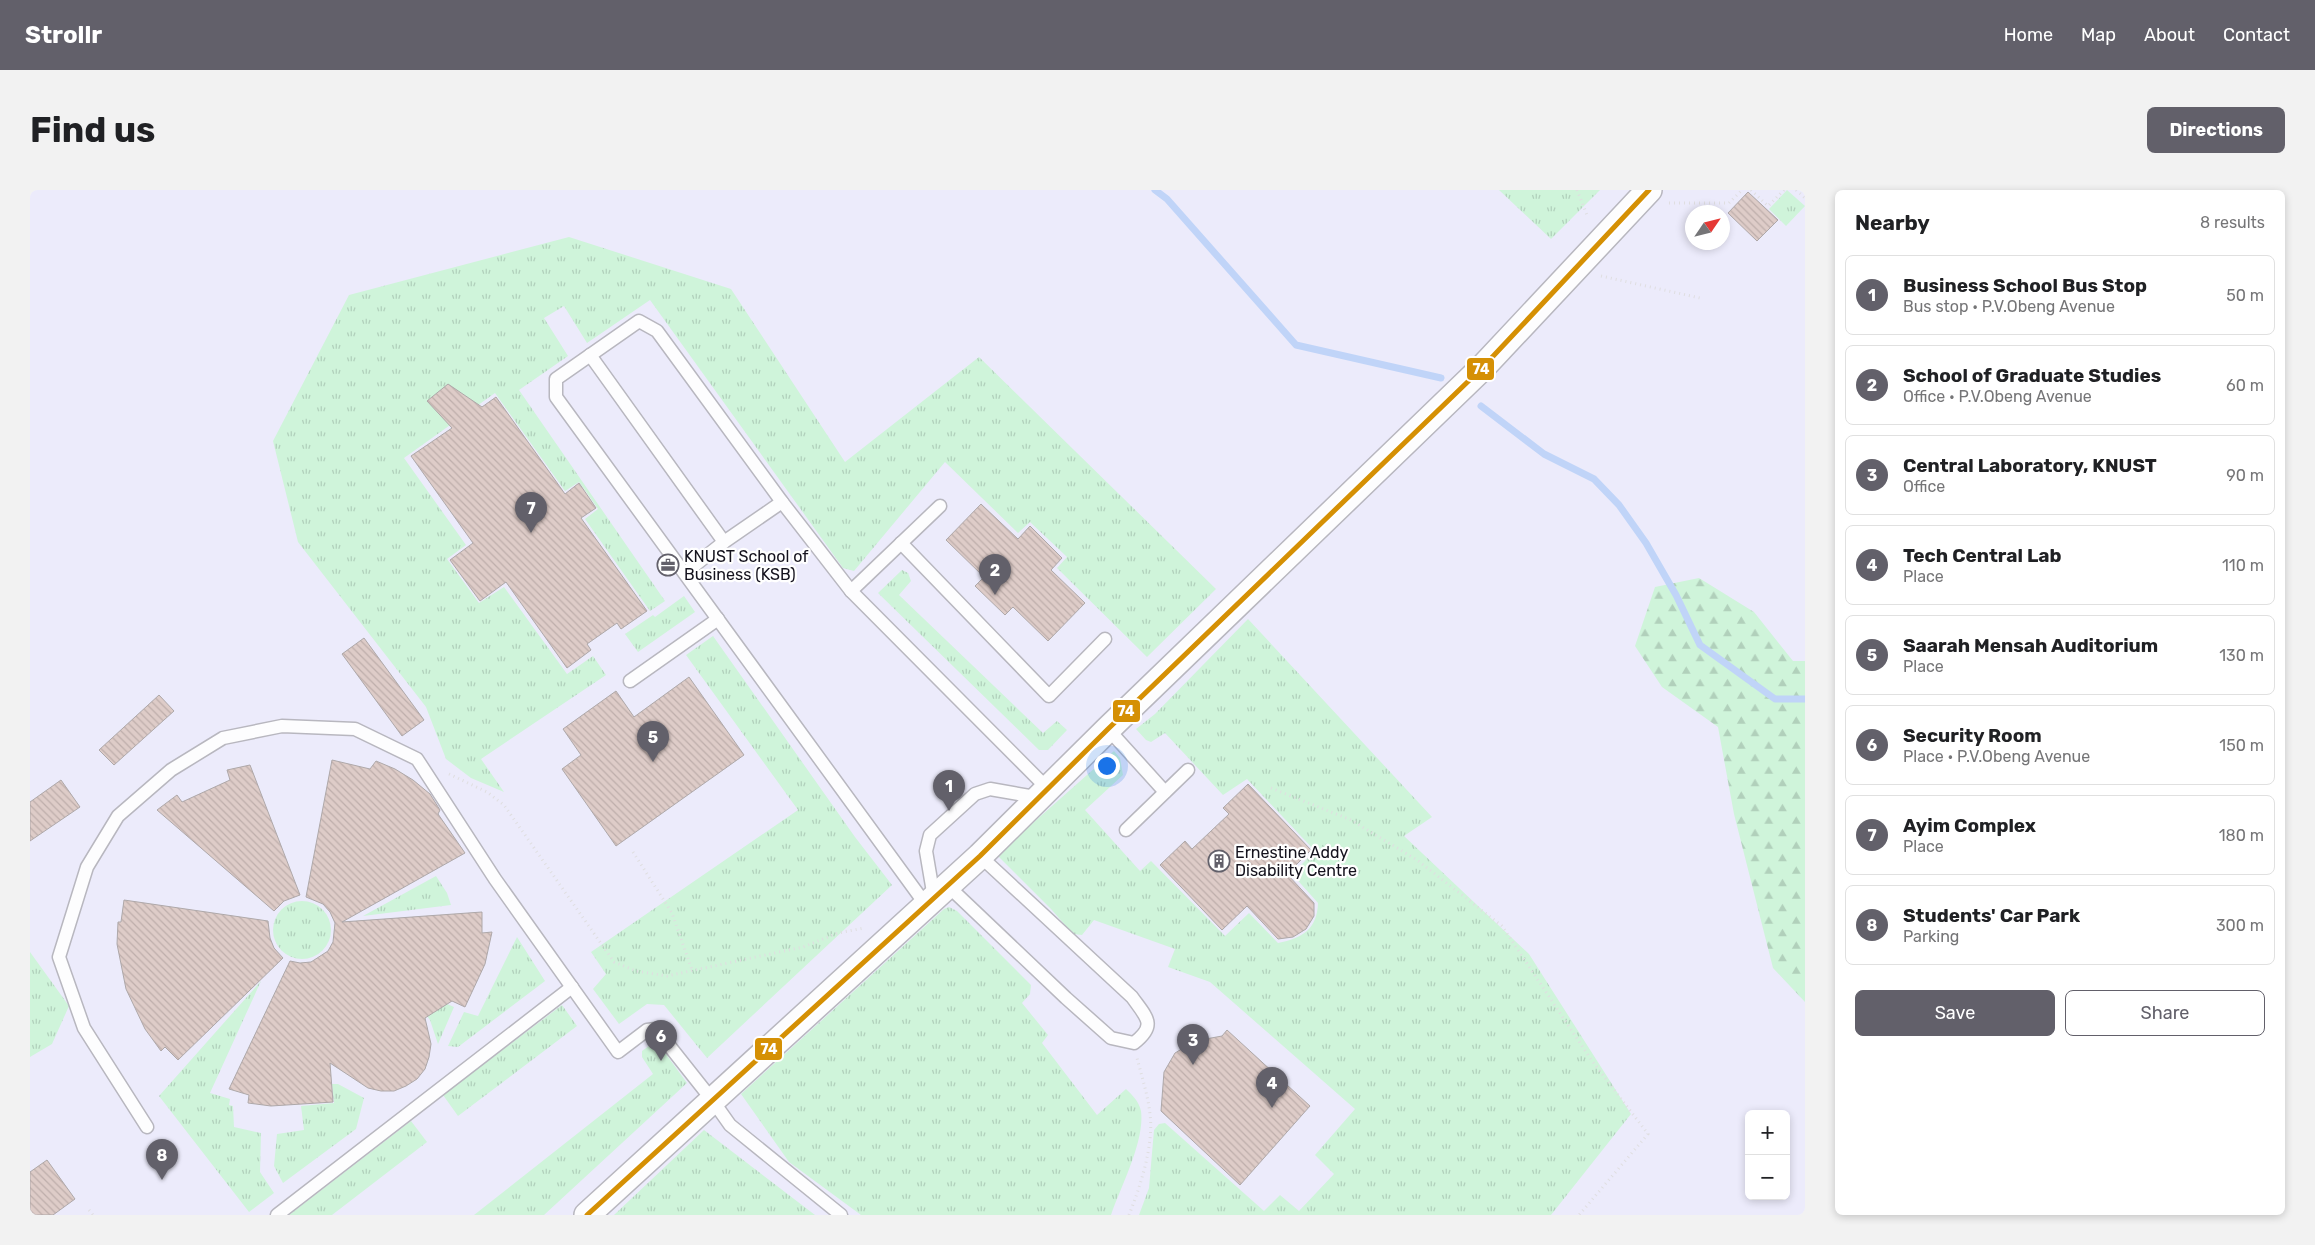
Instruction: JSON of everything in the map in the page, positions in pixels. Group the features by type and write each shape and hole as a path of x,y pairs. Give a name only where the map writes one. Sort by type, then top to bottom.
{"street":[{"path":"587,1215 980,856 1045,794 1108,729 1482,368 1644,195"}],"lane":[{"path":"980,856 1132,997 1145,1015 1148,1026 1146,1034 1134,1043 1111,1038 1066,998 936,896 718,619 556,397 556,379 639,321 656,331 782,502 851,591 1045,794"},
{"path":"590,355 724,542"},
{"path":"685,573 724,542 782,502"},
{"path":"851,591 940,506"},
{"path":"901,543 1049,696 1105,640"},
{"path":"630,681 718,619"},
{"path":"148,1127 84,1028 60,957 87,867 118,816 171,770 223,738 282,726 355,729 417,759 495,879 618,1052 647,1030 656,1030 730,1125 841,1215"},
{"path":"1108,729 1165,792"},
{"path":"1126,830 1188,770"},
{"path":"936,896 926,851 930,835 975,794 990,789 1045,794"},
{"path":"276,1215 572,987"}],"path":[{"path":"1576,190 1587,215"},
{"path":"1644,195 1730,203 1742,190"},
{"path":"1751,190 1768,206 1784,190"},
{"path":"1796,190 1805,198"},
{"path":"1573,271 1700,298"},
{"path":"417,759 487,792 504,805 614,962 636,971 667,976 802,947 838,933 864,928 871,922"},
{"path":"1270,788 1351,820 1417,860 1502,926 1590,1058 1648,1134 1579,1215"},
{"path":"633,852 672,912 692,970"},
{"path":"1129,1215 1141,1186 1149,1142 1150,1116 1134,1043"},
{"path":"89,1210 93,1215"}],"shaded area":[{"path":"30,190 1805,190 1805,1215 30,1215"}],"green space":[{"path":"1499,190 1600,190 1551,239"},
{"path":"1787,190 1805,206 1786,226 1769,209"},
{"path":"569,237 731,289 845,462 979,357 1216,589 1147,657 1057,568 1067,557 1030,522 1018,533 945,462 854,571 843,568 650,300 587,343 564,306 544,318 568,356 519,390 665,601 650,611 585,519 598,509 579,482 565,491 495,393 404,458 466,545 447,559 479,603 504,587 567,674 593,656 606,675 481,759 504,792 471,778 446,759 426,707 298,542 273,441 349,295"},
{"path":"902,570 908,573 911,581 899,595 1043,733 1057,721 1067,730 1048,750 1039,750 878,593"},
{"path":"1699,578 1754,612 1793,661 1805,661 1805,1002 1773,968 1734,814 1718,727 1662,687 1635,646 1655,587"},
{"path":"684,596 695,612 638,652 625,634 653,615 655,617"},
{"path":"1248,619 1432,817 1404,836 1529,954 1631,1114 1551,1215 1139,1215 1149,1188 1154,1130 1159,1124 1165,1123 1264,1211 1280,1195 1299,1211 1334,1174 1315,1155 1355,1109 1210,982 1168,967 1175,949 1094,920 1082,935 1073,934 997,855 1114,751 1120,758 1123,775 1085,810 1140,871 1151,861 1225,936 1249,913 1278,943 1295,938 1307,931 1315,920 1318,903 1292,874 1315,851 1247,779 1223,795 1165,733 1151,742 1146,740 1136,729 1155,714"},
{"path":"713,636 855,837 892,885 707,1058 664,1005 647,1004 619,1024 593,989 606,974 591,952 798,810 686,655"},
{"path":"436,876 447,893 451,905 363,916"},
{"path":"296,901 308,901 323,909 331,924 331,936 323,951 308,959 296,959 281,951 273,936 273,924 281,909"},
{"path":"949,907 957,911 1031,985 1030,994 1022,1003 1048,1035 1042,1043 1097,1115 1126,1089 1139,1104 1141,1123 1136,1149 1111,1215 861,1215 789,1162 741,1094 944,909"},
{"path":"517,937 545,981 458,1047 448,1046 464,1012 478,1016"},
{"path":"30,952 69,1006 52,1044 30,1057"},
{"path":"359,965 454,1007 438,1044 430,1020 419,1005"},
{"path":"261,981 210,1093 230,1099 229,1105 233,1106 234,1127 261,1133 260,1172 274,1193 249,1212 159,1096"},
{"path":"562,1005 577,1026 458,1116 443,1095"},
{"path":"653,1043 660,1046 687,1083 544,1215 474,1215 653,1074 642,1057 642,1051"},
{"path":"332,1084 338,1084 364,1098 356,1129 283,1183 274,1166 277,1134 304,1130 301,1106 334,1103"},
{"path":"411,1121 427,1142 332,1215 289,1215"},
{"path":"704,1130 815,1215 614,1215"}],"building":[{"path":"1748,192 1778,220 1757,241 1730,215 1730,211"},
{"path":"448,384 482,407 496,397 565,494 579,483 596,508 581,518 647,611 621,629 617,623 587,644 591,650 567,668 506,582 480,601 450,560 473,543 411,456 452,428 427,401"},
{"path":"981,504 1018,539 1030,526 1062,558 1051,570 1085,603 1048,641 1013,607 1005,615 975,586 984,577 946,540"},
{"path":"364,638 424,720 402,736 342,654"},
{"path":"689,677 744,755 616,846 562,769 581,755 563,729 616,691 634,717"},
{"path":"159,695 174,711 114,765 99,750"},
{"path":"332,760 370,769 376,761 395,769 413,780 430,794 440,810 438,814 465,853 342,922 482,912 482,933 492,932 485,964 465,1007 452,1001 425,1018 431,1044 429,1057 425,1069 417,1079 406,1086 394,1091 368,1088 330,1063 333,1102 271,1106 248,1103 249,1095 229,1089 290,961 300,963 311,962 328,951 333,942 335,923 330,912 323,904 306,897"},
{"path":"250,765 300,895 284,901 274,911 157,810 177,795 182,802 230,780 227,770"},
{"path":"61,780 80,807 30,841 30,802"},
{"name":"Ernestine Addy Disability Centre","path":"1248,784 1311,850 1287,874 1314,903 1314,916 1306,929 1293,937 1278,939 1247,906 1222,930 1160,865 1185,841 1192,849 1229,814 1223,808"},
{"path":"124,900 268,921 270,938 274,948 283,958 178,1060 165,1047 161,1051 145,1029 126,989 117,944 118,922 121,922"},
{"path":"1227,1030 1310,1106 1240,1185 1161,1111 1164,1072 1175,1053 1195,1041 1222,1036"},
{"path":"47,1160 75,1199 53,1215 30,1215 30,1172"}],"waterway":[{"path":"1155,190 1167,199 1296,345 1441,378"},
{"path":"1481,406 1544,454 1594,479 1619,505 1646,543 1676,595 1700,645 1775,699 1805,699"}],"transit line":[{"name":"74","path":"587,1215 980,856 1108,729 1482,368 1649,190"}],"place":[{"name":"Ayim Complex","path":"531,533"},
{"name":"KNUST School of Business (KSB)","path":"668,565"},
{"name":"School of Graduate Studies","path":"995,595"},
{"name":"Saarah Mensah Auditorium","path":"653,762"},
{"name":"Business School Bus Stop","path":"949,811"},
{"name":"Ernestine Addy Disability Centre","path":"1219,861"},
{"name":"Security Room","path":"661,1061"},
{"name":"Central Laboratory, KNUST","path":"1193,1065"},
{"name":"Tech Central Lab","path":"1272,1108"},
{"name":"Students' Car Park","path":"162,1180"}]}
